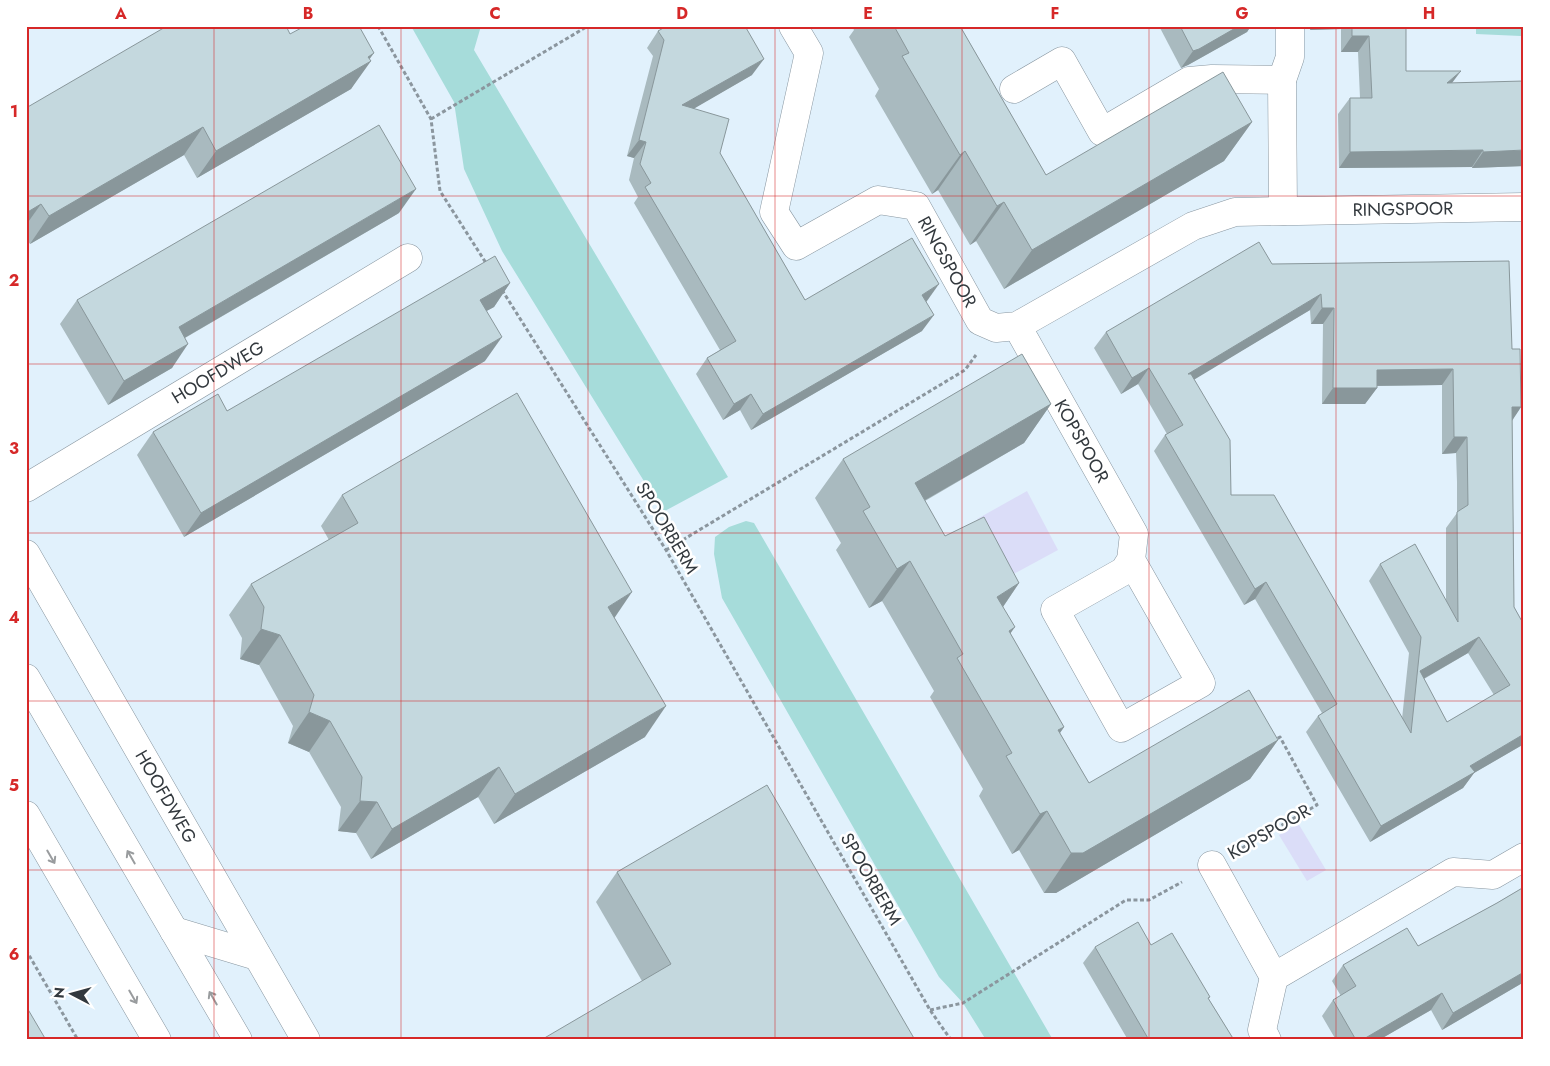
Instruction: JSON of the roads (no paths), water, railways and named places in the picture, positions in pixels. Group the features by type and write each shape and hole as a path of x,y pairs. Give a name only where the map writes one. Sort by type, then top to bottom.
{"street":[{"name":"RINGSPOOR","path":"794,26 809,53 774,212 796,246 878,200 916,206 980,321 1007,327 1193,226 1235,212 1524,207"},
{"path":"1282,211 1282,80 1290,57 1290,26"},
{"path":"1014,89 1062,61 1102,132 1189,80 1282,80"},
{"name":"HOOFDWEG","path":"26,488 408,258"},
{"name":"KOPSPOOR","path":"1007,327 1134,534 1132,560"},
{"name":"HOOFDWEG","path":"26,554 306,1040"},
{"path":"1132,560 1201,683 1121,728 1055,610 1124,571 1132,560"},
{"path":"26,678 238,1040"},
{"path":"26,815 157,1040"},
{"path":"1267,1040 1262,1030 1274,977 1453,872 1493,875 1524,856"},
{"name":"KOPSPOOR","path":"1212,865 1274,977"},
{"path":"174,931 257,956"}]}
